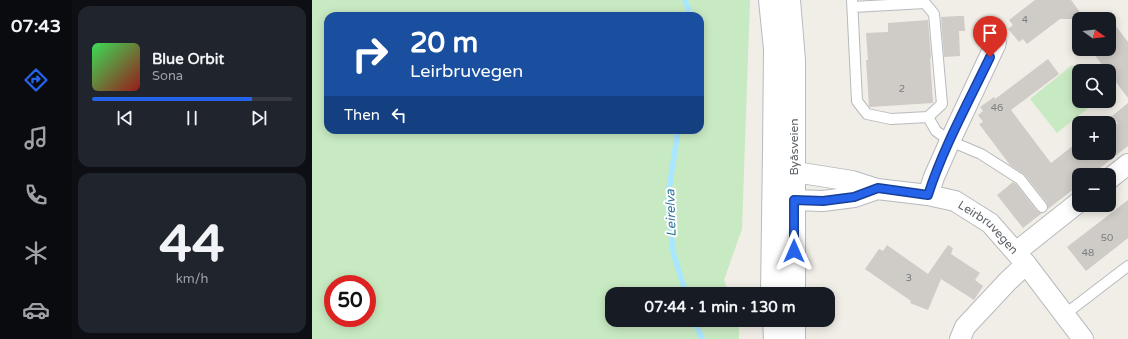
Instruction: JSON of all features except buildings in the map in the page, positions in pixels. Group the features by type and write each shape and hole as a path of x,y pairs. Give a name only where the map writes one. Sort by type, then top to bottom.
{"main road":[{"name":"Byåsveien","path":"770,0 774,50 772,287"},
{"name":"Byåsveien","path":"789,0 794,60 794,287"},
{"path":"774,327 775,339"},
{"path":"794,327 794,339"}],"street":[{"path":"928,195 934,177 950,141 996,43"},
{"path":"1116,173 1128,164"},
{"path":"794,172 774,185 794,200"},
{"name":"Leirbruvegen","path":"794,172 852,181 878,188 928,195 955,201 990,223 1021,258 1072,209"},
{"name":"Leirbruvegen","path":"794,200 823,201 854,197 878,188"},
{"path":"960,339 965,328 1007,282 1021,258 1083,339"}],"lane":[{"path":"925,3 934,14 942,104 928,117 891,119 867,114 857,101 852,4 925,3"},
{"path":"928,117 936,132 950,141 981,154 1020,179 1042,207"},
{"path":"1064,315 1128,266"}],"green space":[{"path":"312,0 750,0 742,229 724,280 726,287 605,287 605,327 739,327 739,339 312,339"},
{"path":"1072,65 1072,108 1088,108 1078,116 1072,116 1072,121 1057,133 1030,99"}],"waterway":[{"name":"Leirelva","path":"685,0 688,12"},
{"name":"Leirelva","path":"677,134 668,196 673,252 684,287"},
{"name":"Leirelva","path":"697,327 702,339"}],"route":[{"path":"794,251 794,200 823,201 854,197 878,188 928,195 944,153 990,57"}]}
